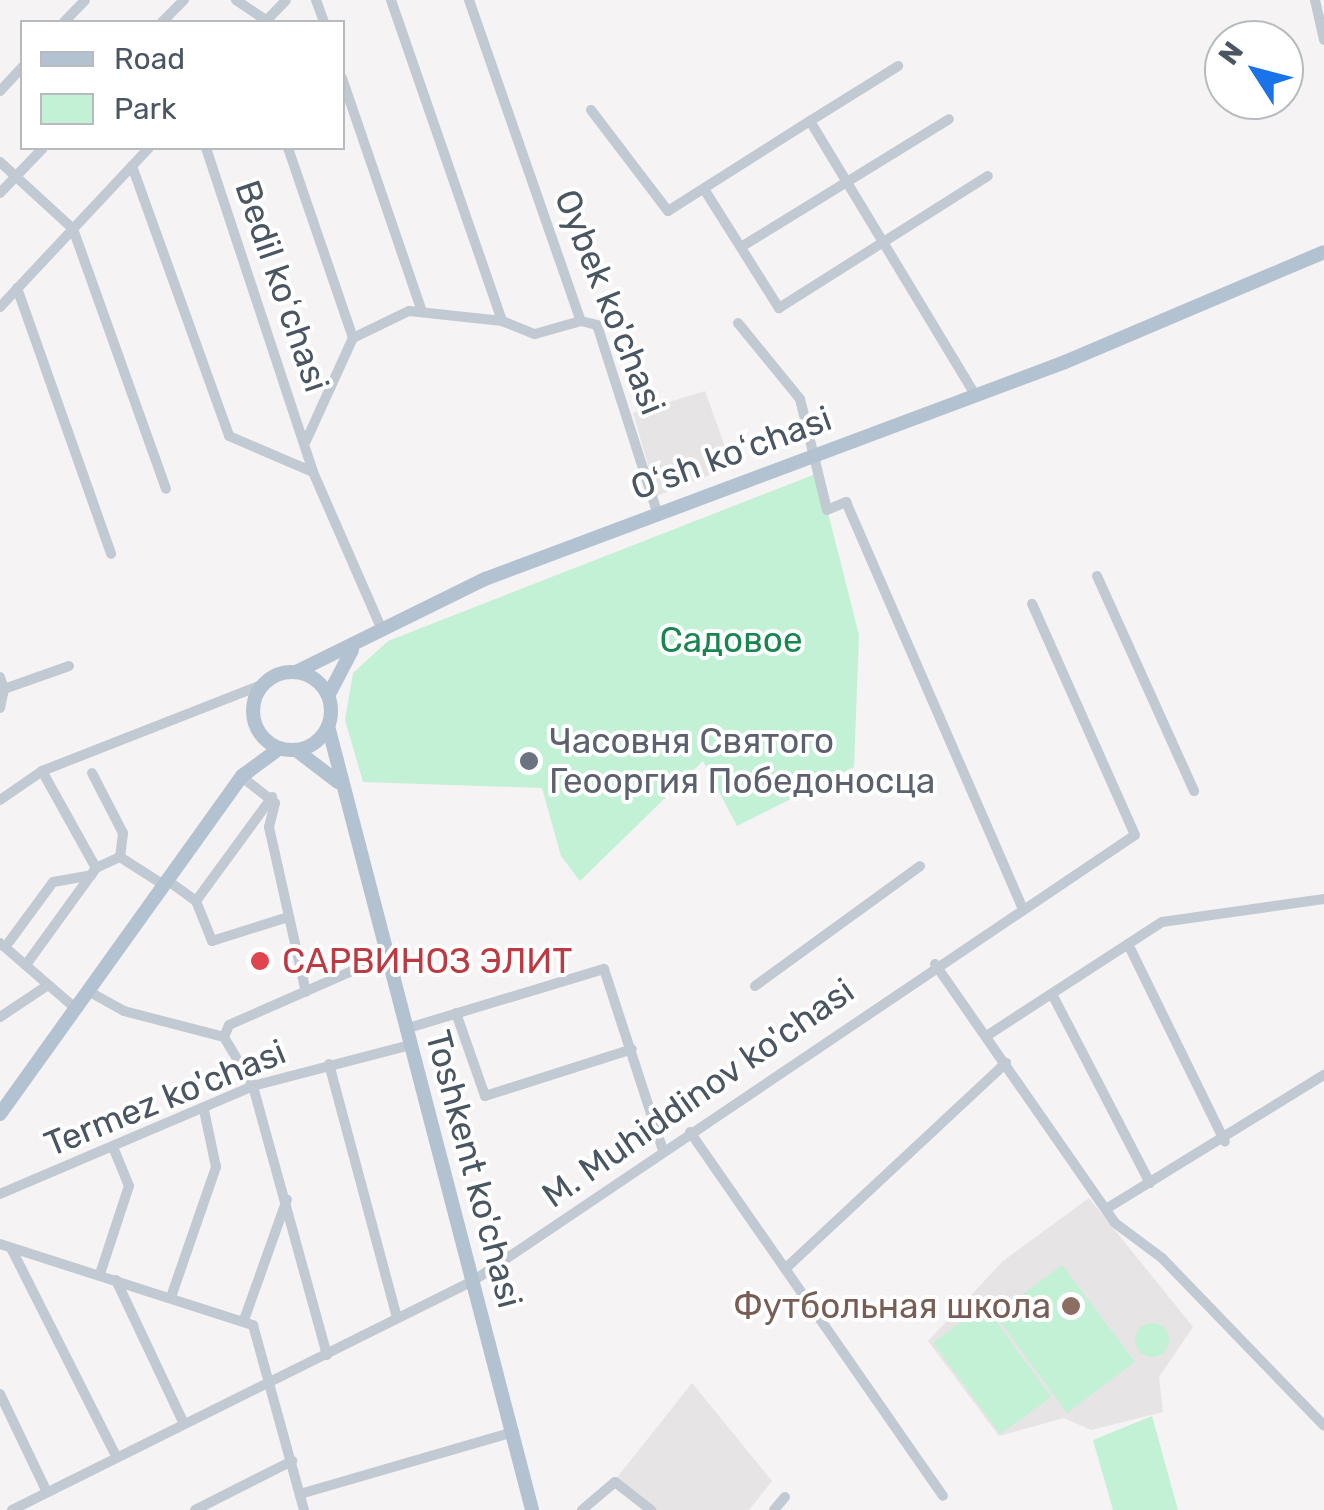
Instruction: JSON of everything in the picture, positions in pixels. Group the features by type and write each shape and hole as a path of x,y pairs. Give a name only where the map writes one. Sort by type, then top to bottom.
{"main road":[{"name":"Oʻsh koʻchasi","path":"296,672 658,512 1121,339 1324,252"},
{"path":"242,776 328,726 328,697 336,669 375,634"},
{"path":"0,1114 242,776 257,729 253,706 264,684 296,672 328,697"},
{"name":"Toshkent ko'chasi","path":"328,726 514,1432 530,1510"},
{"path":"257,729 341,787"}],"street":[{"path":"66,20 85,0"},
{"path":"164,20 184,0"},
{"path":"236,0 263,20"},
{"path":"268,20 286,0"},
{"path":"391,0 502,321"},
{"name":"Oybek ko'chasi","path":"469,0 582,321 597,325 658,512"},
{"path":"1315,0 1324,40"},
{"path":"591,110 665,210 898,66"},
{"path":"0,91 20,69"},
{"path":"345,87 421,309"},
{"path":"742,247 949,118"},
{"path":"810,121 974,396"},
{"path":"0,193 40,150"},
{"path":"0,306 147,150"},
{"name":"Bedil koʻchasi","path":"207,150 313,472 375,634"},
{"path":"289,150 354,338"},
{"path":"0,162 73,229 166,489"},
{"path":"132,166 229,436 313,472"},
{"path":"704,189 780,308 988,176"},
{"path":"18,288 110,554"},
{"path":"306,442 354,338 421,309 502,321 535,334 582,321"},
{"path":"738,323 800,398 817,453 827,510 846,502 1022,906"},
{"path":"1097,576 1194,791"},
{"name":"M. Muhiddinov ko'chasi","path":"12,1510 473,1281 934,964 1136,836 1032,604"},
{"path":"0,708 2,683 69,666"},
{"path":"0,800 42,771 264,684"},
{"path":"42,771 94,871"},
{"path":"92,773 123,833 120,857"},
{"path":"242,776 272,798"},
{"path":"196,901 272,798"},
{"path":"272,798 269,828 306,992"},
{"path":"75,1008 46,987 28,962 5,943 53,882 94,871 120,857"},
{"path":"120,857 196,901 212,942 288,917"},
{"path":"755,986 920,866"},
{"path":"28,962 94,871"},
{"path":"988,1035 1162,922 1324,900"},
{"path":"1128,944 1225,1142"},
{"path":"224,1037 229,1026 386,956"},
{"path":"934,964 988,1035 1106,1209 1324,1426"},
{"path":"405,1029 601,968 632,1050 663,1151"},
{"path":"0,1018 46,987"},
{"path":"88,991 124,1011 224,1037 254,1086 287,1196 327,1355"},
{"path":"1052,994 1150,1183"},
{"path":"456,1013 485,1096 632,1050"},
{"name":"Termez ko'chasi","path":"0,1194 254,1086 410,1045"},
{"path":"786,1268 1006,1063"},
{"path":"329,1064 397,1318"},
{"path":"1106,1209 1225,1142 1289,1090 1324,1076"},
{"path":"171,1298 216,1168 204,1110"},
{"path":"690,1132 943,1496"},
{"path":"100,1274 129,1186 113,1147"},
{"path":"244,1320 287,1196"},
{"path":"6,1246 244,1320 258,1329 304,1510"},
{"path":"6,1246 116,1456"},
{"path":"116,1280 184,1424"},
{"path":"0,1394 48,1492"},
{"path":"300,1494 514,1432"},
{"path":"195,1510 292,1461"},
{"path":"582,1510 615,1482 650,1510"},
{"path":"774,1510 785,1497"}],"shaded area":[{"path":"705,391 732,466 657,496 633,413"},
{"name":"Футбольная школа","path":"1089,1198 1193,1327 1159,1377 1163,1412 1091,1430 1064,1418 999,1436 928,1341 1003,1261"},
{"path":"692,1383 772,1481 749,1510 654,1510 615,1480"}],"green space":[{"name":"Садовое","path":"818,473 859,635 854,767 737,826 703,761 580,881 561,856 542,788 363,782 345,720 353,673 388,641"},
{"path":"1062,1265 1135,1362 1067,1413 995,1315"},
{"path":"984,1305 1051,1397 1000,1434 933,1343"},
{"path":"1152,1323 1164,1328 1169,1340 1164,1352 1152,1357 1140,1352 1135,1340 1140,1328"},
{"path":"1152,1416 1178,1510 1113,1510 1093,1440"}],"place":[{"name":"Часовня Святого Геооргия Победоносца","path":"529,761"},
{"name":"САРВИНОЗ ЭЛИТ","path":"260,961"},
{"name":"Футбольная школа","path":"1071,1306"}]}
